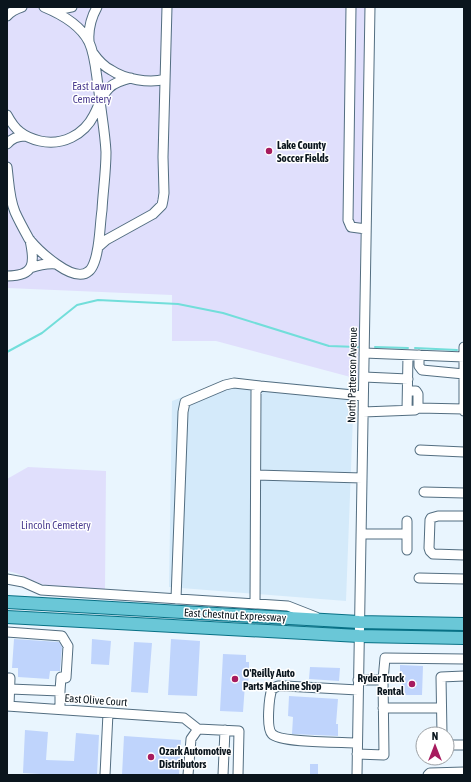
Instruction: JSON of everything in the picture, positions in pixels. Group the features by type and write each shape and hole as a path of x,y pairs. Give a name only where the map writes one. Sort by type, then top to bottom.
{"main road":[{"name":"East Chestnut Expressway","path":"7,602 359,622 464,624"},
{"name":"East Chestnut Expressway","path":"7,617 359,636 464,638"}],"street":[{"path":"7,16 16,8 22,7"},
{"path":"47,8 57,10 72,7"},
{"path":"7,167 14,210 20,224 30,239 43,254 70,273 85,274 89,271 98,247 106,154 95,66 88,32 94,13 98,7"},
{"path":"98,247 106,240 153,214 162,205 164,200 163,157 167,7"},
{"path":"351,7 348,220 351,227 366,229"},
{"name":"North Patterson Avenue","path":"356,775 370,7"},
{"path":"47,8 71,21 82,32 98,59 110,70 131,78 150,81 165,79"},
{"path":"76,135 89,124 104,94 109,88 115,83 131,78"},
{"path":"7,115 16,129 25,136 38,141 58,142 85,131 104,129"},
{"path":"7,144 11,139 25,136"},
{"path":"7,276 21,276 30,268 32,263 32,255 30,239"},
{"path":"30,268 48,263 56,264"},
{"path":"363,412 415,410 418,408 464,410 464,347"},
{"path":"364,353 464,357"},
{"path":"408,355 408,410"},
{"path":"419,355 419,366 422,370 464,374"},
{"path":"364,377 408,379"},
{"path":"176,599 183,412 185,402 225,385 234,383 364,396"},
{"path":"255,604 256,392 260,386"},
{"path":"408,390 418,394 418,408"},
{"path":"420,450 464,452"},
{"path":"256,475 362,478"},
{"path":"424,492 464,493"},
{"path":"464,516 438,516 431,518 429,548 430,552 433,554 464,554"},
{"path":"407,550 408,521"},
{"path":"361,534 407,534"},
{"path":"419,578 464,580"},
{"path":"7,579 23,582 41,590 288,606 325,620"},
{"path":"7,632 62,636 68,646 66,678 61,677 60,709"},
{"path":"357,754 384,754 383,680 385,658 464,659"},
{"path":"442,726 441,677 464,676"},
{"path":"7,678 10,678 8,706"},
{"path":"358,680 383,680"},
{"path":"357,742 303,741 279,738 272,735 269,728 269,721 270,695 272,689 278,686 358,690"},
{"path":"10,689 60,691"},
{"name":"East Olive Court","path":"8,706 184,718 198,729"},
{"path":"383,708 441,708"},
{"path":"104,775 108,713"},
{"path":"188,775 191,739 198,729 239,731 238,775"},
{"path":"223,775 225,730"},
{"path":"429,774 464,772"}],"shaded area":[{"path":"233,378 354,389 346,601 169,587 172,401"}],"green space":[{"name":"East Lawn Cemetery","path":"7,7 365,7 358,379 216,341 172,341 172,295 7,288"},
{"name":"Lincoln Cemetery","path":"28,467 106,471 105,590 52,587 7,571 7,479"}],"building":[{"path":"14,639 59,642 62,647 60,671 50,671 49,679 18,677 18,668 12,668"},
{"path":"92,639 111,641 109,665 91,664"},
{"path":"171,639 200,641 197,696 168,695"},
{"path":"134,642 152,643 148,693 131,692"},
{"name":"O'Reilly Auto Parts Machine Shop","path":"223,654 246,655 246,662 249,662 249,668 251,669 248,684 245,684 243,712 220,711"},
{"name":"Ryder Truck Rental","path":"400,665 423,666 422,695 402,695 402,671 400,671"},
{"path":"310,667 340,668 339,681 309,679"},
{"path":"289,696 338,699 336,724 338,724 338,736 292,734 293,717 288,716"},
{"path":"25,730 48,732 46,760 74,761 76,733 99,735 97,775 23,773"},
{"name":"Ozark Automotive Distributors","path":"124,736 181,740 179,775 122,775"},
{"path":"310,764 318,764 318,775 310,775"}],"waterway":[{"path":"7,352 42,333 77,305 98,300 178,304 223,313 329,346 358,347"},
{"path":"375,347 408,348"},
{"path":"415,348 457,350"}],"place":[{"name":"Lake County Soccer Fields","path":"269,151"},
{"name":"O'Reilly Auto Parts Machine Shop","path":"235,679"},
{"name":"Ryder Truck Rental","path":"412,684"},
{"name":"Ozark Automotive Distributors","path":"151,757"}]}
